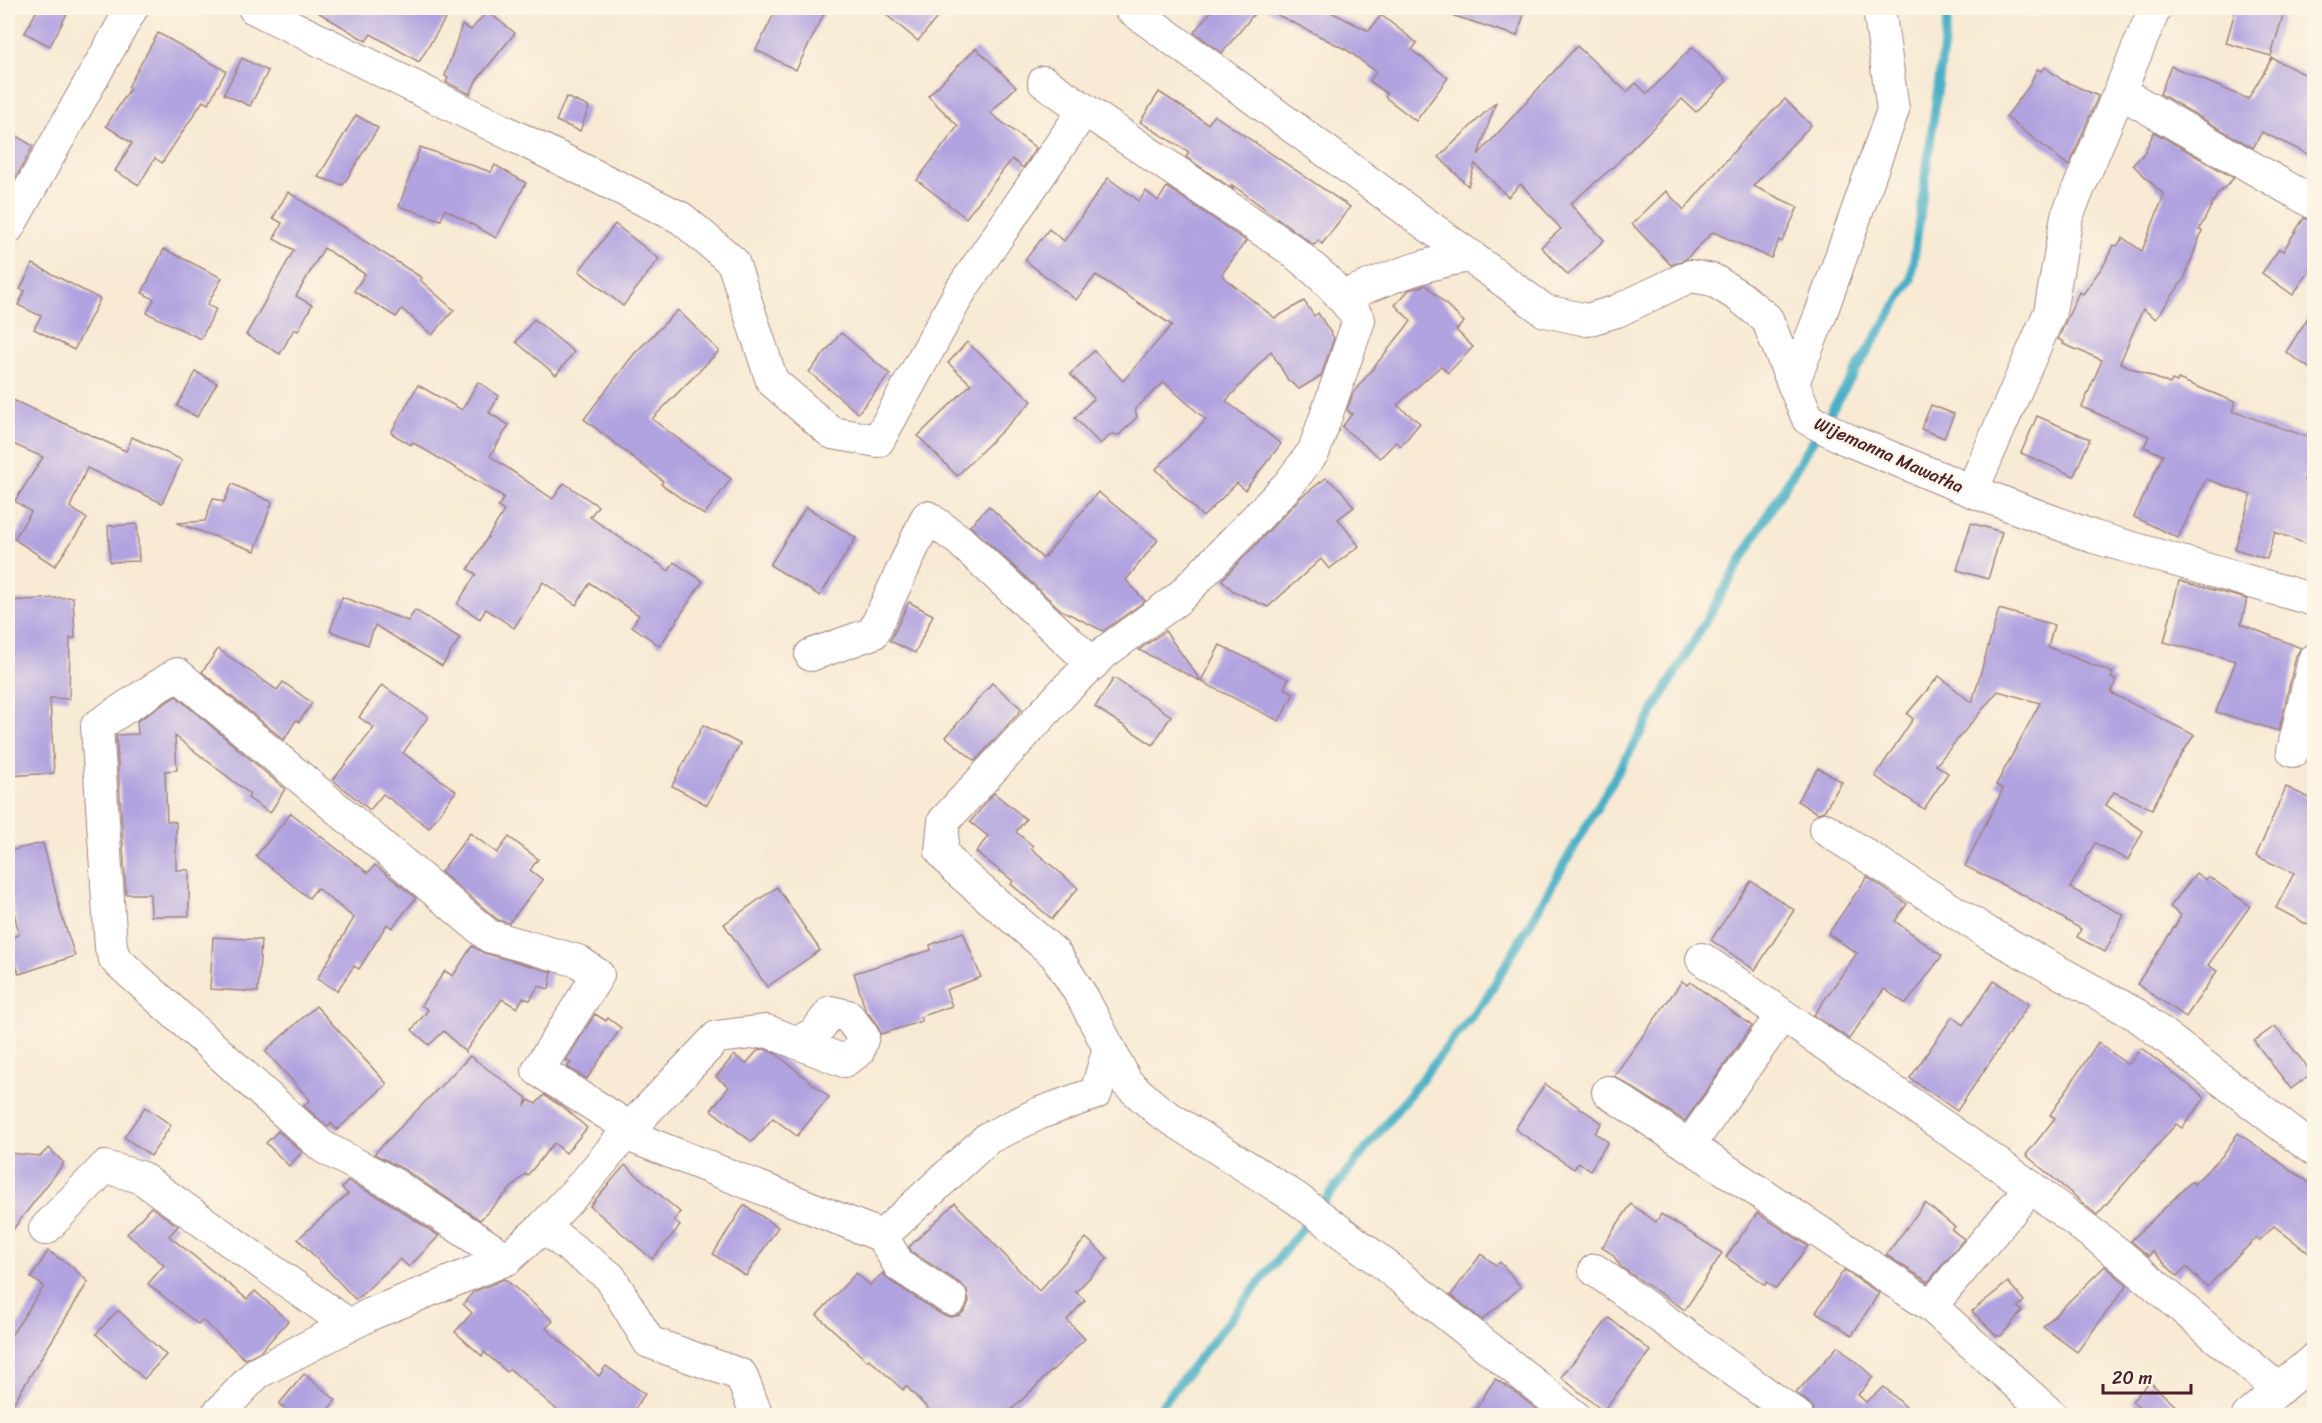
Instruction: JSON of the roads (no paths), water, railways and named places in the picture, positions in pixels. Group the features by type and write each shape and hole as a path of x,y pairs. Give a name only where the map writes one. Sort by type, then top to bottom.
{"street":[{"path":"8,228 132,8"},
{"path":"254,8 681,218 734,262 772,381 832,433 878,441 961,290 1084,110"},
{"name":"Wijemanna Mawatha","path":"1130,8 1545,311 1587,320 1617,311 1690,276 1713,280 1740,297 1767,319 1808,419 1846,439 1972,491 2094,537 2314,600"},
{"path":"1793,383 1820,316 1893,111 1879,8"},
{"path":"1972,491 2050,312 2067,216 2155,8"},
{"path":"1044,82 1290,249 1343,296 1359,320 1314,451 1289,484 1179,598 1093,664 1068,687 944,821 941,851 956,868 1055,954 1083,998 1127,1083 1159,1111 1296,1198 1381,1262 1574,1416"},
{"path":"2120,92 2314,203"},
{"path":"1343,296 1424,265 1471,256"},
{"path":"811,655 873,633 927,517 959,540 1093,664"},
{"path":"2293,751 2314,660"},
{"path":"507,1259 395,1185 324,1147 115,959 111,948 97,726 177,674 489,936 578,961 598,975 538,1070 628,1131 882,1236 899,1265 951,1299"},
{"path":"1825,829 1988,933 2137,1015 2314,1150"},
{"path":"1702,958 2031,1187 2120,1255 2278,1389"},
{"path":"1689,1146 1782,1015"},
{"path":"216,1416 257,1373 349,1325 507,1259 543,1227 628,1131 717,1037 767,1031 797,1043"},
{"path":"882,1236 988,1138 1040,1113 1096,1093 1109,1048"},
{"path":"1608,1092 1931,1306 2052,1416"},
{"path":"45,1229 105,1167 140,1177 349,1325"},
{"path":"1931,1306 2031,1187"},
{"path":"543,1227 610,1277 649,1342 741,1375 757,1416"},
{"path":"1595,1270 1797,1416"},
{"path":"2248,1416 2314,1359"}],"waterway":[{"path":"1153,1416 1487,997 1768,514 1911,280 1949,8"}]}
